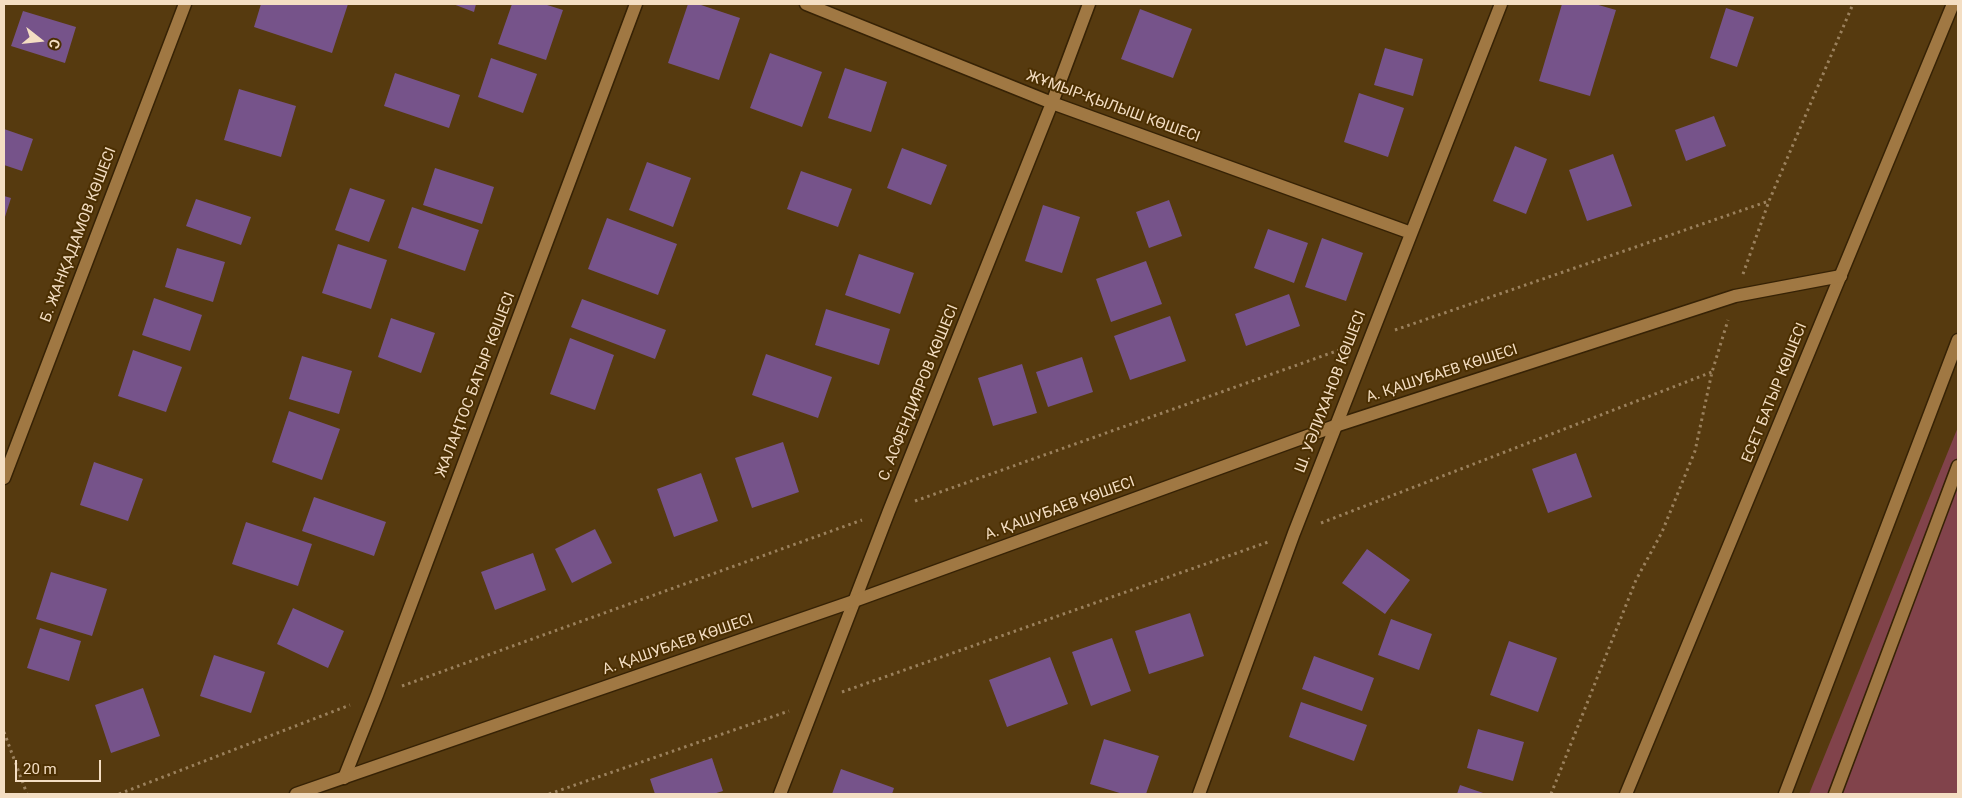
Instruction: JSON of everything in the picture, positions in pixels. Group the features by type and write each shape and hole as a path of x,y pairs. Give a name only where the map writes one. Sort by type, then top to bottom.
{"street":[{"name":"Б. ЖАНҚАДАМОВ КӨШЕСІ","path":"4,478 185,4"},
{"name":"ЖАЛАҢТОС БАТЫР КӨШЕСІ","path":"344,778 377,695 636,4"},
{"name":"ЖҰМЫР-ҚЫЛЫШ КӨШЕСІ","path":"806,4 1052,103 1411,233"},
{"name":"С. АСФЕНДИЯРОВ КӨШЕСІ","path":"780,794 814,702 1052,103 1089,4"},
{"name":"Ш. УӘЛИХАНОВ КӨШЕСІ","path":"1199,794 1294,533 1501,4"},
{"name":"ЕСЕТ БАТЫР КӨШЕСІ","path":"1626,794 1953,4"},
{"name":"А. ҚАШУБАЕВ КӨШЕСІ","path":"296,794 854,601 1335,426 1735,296 1840,276"},
{"path":"1785,794 1958,340"},
{"path":"1835,794 1958,466"}],"path":[{"path":"1551,794 1636,580 1662,532 1695,451 1712,372 1735,296 1770,201 1853,4"},
{"path":"119,794 377,695 889,511 1369,339 1770,201"},
{"path":"550,794 1294,533 1712,372"},
{"path":"4,732 28,794"}],"shaded area":[{"path":"1958,427 1958,794 1809,794"}],"building":[{"path":"261,4 348,4 332,53 254,27"},
{"path":"453,4 476,4 474,12"},
{"path":"512,4 544,4 563,10 546,60 498,44"},
{"path":"688,4 698,4 740,18 719,80 668,63"},
{"path":"1562,4 1595,4 1616,10 1590,96 1539,81"},
{"path":"1726,8 1754,17 1737,67 1710,58"},
{"path":"1140,9 1192,29 1173,78 1121,59"},
{"path":"23,11 76,27 65,63 11,46"},
{"path":"1385,48 1423,59 1413,96 1374,85"},
{"path":"770,53 822,72 802,127 750,108"},
{"path":"491,58 537,74 523,113 478,97"},
{"path":"845,68 887,82 871,132 828,118"},
{"path":"395,73 460,95 449,128 384,106"},
{"path":"239,89 296,106 281,157 224,140"},
{"path":"1359,93 1404,108 1388,157 1344,142"},
{"path":"1714,116 1726,146 1686,161 1675,130"},
{"path":"4,129 33,139 22,171 4,165"},
{"path":"1515,146 1547,159 1526,214 1493,201"},
{"path":"902,148 947,165 931,205 887,188"},
{"path":"1613,154 1632,206 1587,221 1569,170"},
{"path":"647,162 691,178 673,227 629,210"},
{"path":"435,168 494,187 482,224 423,205"},
{"path":"801,171 852,189 838,227 787,209"},
{"path":"350,188 385,200 369,242 335,230"},
{"path":"4,196 11,198 4,220"},
{"path":"196,199 251,217 241,245 186,226"},
{"path":"1169,200 1182,236 1149,248 1136,212"},
{"path":"1043,205 1080,217 1062,273 1025,261"},
{"path":"412,207 479,230 465,271 398,248"},
{"path":"607,218 677,244 658,295 588,269"},
{"path":"1268,229 1308,243 1294,283 1254,268"},
{"path":"1322,238 1363,253 1346,301 1305,287"},
{"path":"338,244 387,260 371,309 322,293"},
{"path":"177,248 225,262 213,302 165,287"},
{"path":"859,254 914,273 900,314 845,295"},
{"path":"1146,261 1162,304 1111,322 1096,279"},
{"path":"1289,294 1300,326 1246,346 1235,314"},
{"path":"154,298 202,315 190,351 142,335"},
{"path":"582,299 666,330 655,359 571,327"},
{"path":"826,309 890,329 879,365 815,345"},
{"path":"1170,316 1186,361 1130,380 1114,336"},
{"path":"391,318 435,333 421,373 378,357"},
{"path":"570,338 614,355 595,410 550,394"},
{"path":"133,350 182,367 166,412 118,396"},
{"path":"766,354 832,377 818,418 752,395"},
{"path":"302,356 352,371 339,414 289,399"},
{"path":"1082,357 1093,392 1048,407 1036,372"},
{"path":"1022,364 1037,413 993,426 978,378"},
{"path":"289,411 340,429 322,480 272,462"},
{"path":"783,442 799,492 752,508 735,458"},
{"path":"1576,453 1592,497 1548,513 1532,469"},
{"path":"94,462 143,479 128,521 80,505"},
{"path":"701,473 718,521 674,537 657,489"},
{"path":"314,497 386,522 374,556 302,531"},
{"path":"246,522 312,544 298,586 232,564"},
{"path":"595,529 612,563 572,583 555,549"},
{"path":"1367,549 1410,580 1385,614 1342,583"},
{"path":"533,553 546,590 495,610 481,572"},
{"path":"51,572 107,589 92,636 36,619"},
{"path":"293,608 344,631 328,668 277,644"},
{"path":"1190,613 1204,656 1149,674 1135,631"},
{"path":"1391,619 1432,634 1419,670 1378,655"},
{"path":"40,628 81,641 69,681 27,668"},
{"path":"1112,638 1131,691 1091,706 1072,652"},
{"path":"1509,641 1557,658 1538,712 1490,695"},
{"path":"214,655 265,672 251,713 200,696"},
{"path":"1314,656 1374,678 1362,711 1302,689"},
{"path":"1050,657 1068,704 1007,727 989,680"},
{"path":"143,688 160,736 111,753 95,705"},
{"path":"1301,702 1367,725 1354,761 1289,737"},
{"path":"1478,729 1524,742 1513,781 1467,768"},
{"path":"1104,739 1159,756 1146,794 1123,794 1090,784"},
{"path":"712,758 723,791 713,794 655,794 650,779"},
{"path":"841,769 894,788 892,794 832,794"},
{"path":"1460,785 1486,794 1457,794"}]}
